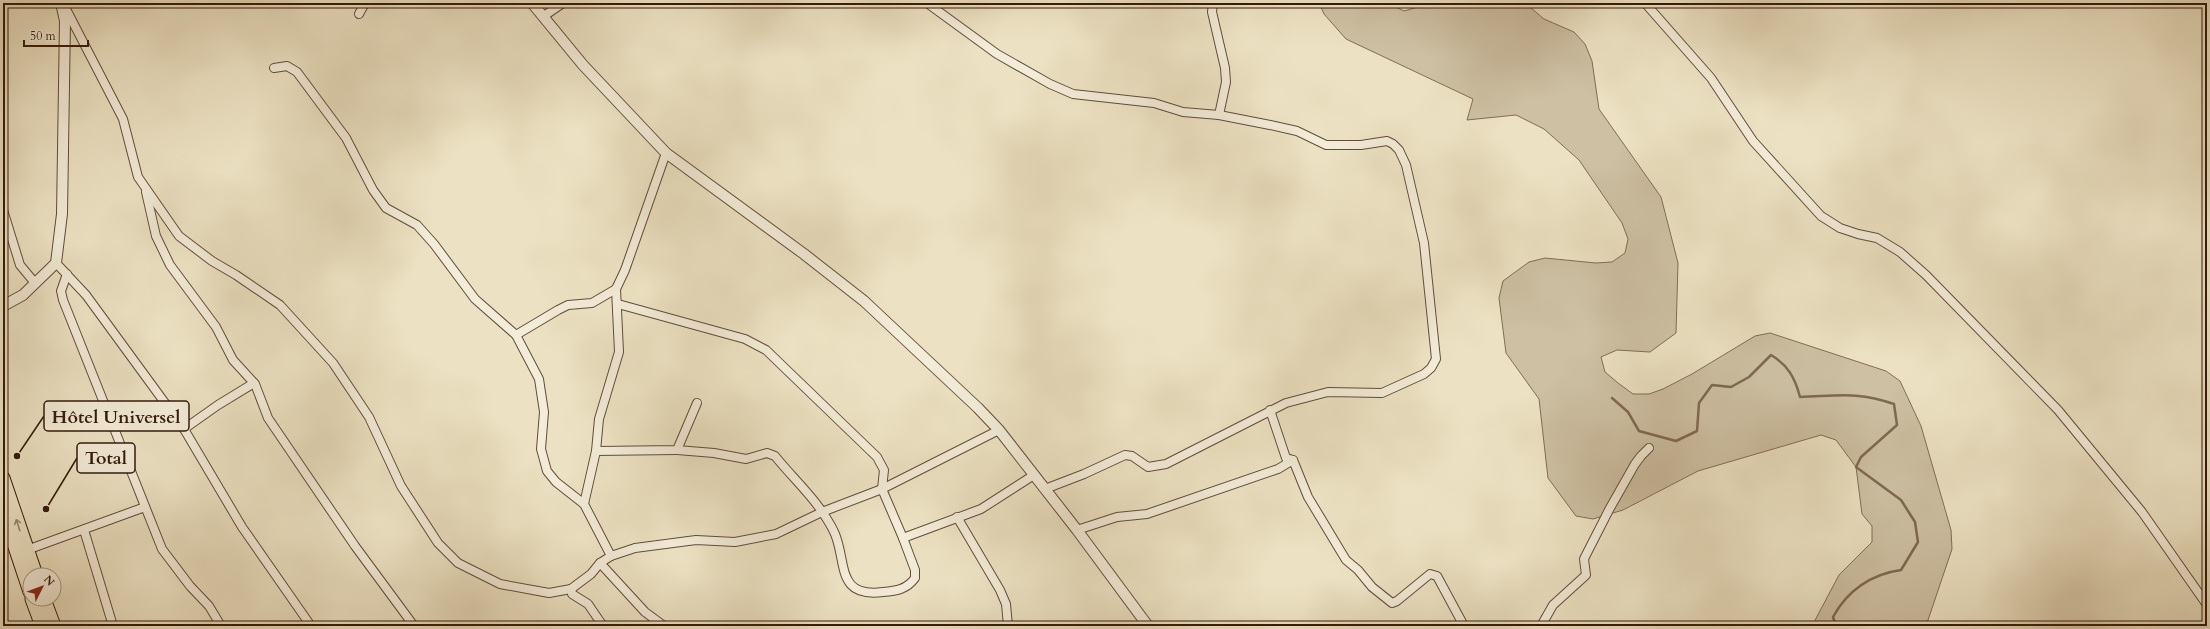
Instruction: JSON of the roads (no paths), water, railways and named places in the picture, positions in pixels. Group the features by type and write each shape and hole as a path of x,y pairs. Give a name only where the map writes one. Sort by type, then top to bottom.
{"highway":[{"path":"3,478 25,567"},
{"path":"3,511 22,552 31,567"},
{"path":"35,607 42,626"},
{"path":"47,607 54,626"}],"street":[{"path":"62,3 123,119 138,177 148,196 156,236 170,265 216,328 232,360 254,383 268,418 355,546 414,626"},
{"path":"3,306 23,295 56,263 62,214 65,21 62,3"},
{"path":"359,14 365,3"},
{"path":"532,3 597,81 666,153 804,254 864,301 922,354 999,430 1077,530 1148,626"},
{"path":"544,16 563,3"},
{"path":"928,3 997,54 1050,84 1073,94 1154,103 1183,112 1219,115 1297,132 1326,145 1361,145 1387,141 1393,144 1406,165 1424,243 1436,359 1431,368 1424,374 1382,393 1328,392 1286,403 1166,464 1155,468 1148,467 1132,456 1125,455 1084,474 1045,489"},
{"path":"1214,3 1212,12 1225,68 1226,82 1219,115"},
{"path":"1645,3 1711,78 1753,141 1820,216 1840,228 1877,238 1900,252 1926,275 2058,410 2142,512 2207,605"},
{"path":"274,68 287,66 297,72 346,138 373,190 386,208 417,224 434,244 475,299 516,335 539,379 544,412 541,449 547,471 556,482 584,504 611,556"},
{"path":"584,504 596,451 599,419 619,352 618,304 616,289 625,270 666,153"},
{"path":"138,177 179,236 212,261 236,275 280,305 333,363 369,417 401,486 430,532 451,558 500,584 549,592 571,589 591,574 600,563 611,556 635,548 696,540 735,542 753,540 776,534 822,512 882,489 999,430"},
{"path":"3,210 20,265 35,283"},
{"path":"56,263 86,295 184,429 242,527 311,626"},
{"path":"67,274 61,291 63,300 162,549 190,586 209,606 220,626"},
{"path":"516,335 568,305 592,303 616,289"},
{"path":"596,451 677,450 714,453 746,459 767,453 775,456 822,512 835,534 844,574 852,586 859,591 873,594 896,591 910,585 916,578 915,570 903,538 882,489 884,470 877,457 766,350 745,339 618,304"},
{"path":"184,429 218,405 254,383"},
{"path":"677,450 697,403"},
{"path":"1270,410 1286,458 1293,460"},
{"path":"1541,626 1553,605 1586,575 1584,559 1635,464 1649,448"},
{"path":"1077,530 1117,517 1147,514 1278,468 1293,460"},
{"path":"1293,460 1308,497 1344,557 1372,587 1392,603 1430,574 1434,574 1437,576 1464,626"},
{"path":"903,538 957,517 966,516 981,509 1034,475"},
{"path":"22,552 145,507"},
{"path":"957,517 1000,590 1006,604 1008,626"},
{"path":"84,530 113,626"},
{"path":"600,563 645,612 664,626"},
{"path":"571,589 572,594 588,604 603,626"}],"waterway":[{"path":"1612,398 1628,412 1639,431 1676,441 1697,431 1699,403 1712,385 1731,387 1749,377 1771,355 1782,363 1790,373 1796,384 1800,397 1847,395 1869,397 1894,404 1897,425 1861,457 1856,467 1901,500 1915,522 1918,542 1901,570 1880,575 1870,580 1861,585 1845,599 1833,617 1836,626"}],"place":[{"name":"Hôtel Universel","path":"17,456"},
{"name":"Total","path":"46,509"}]}
